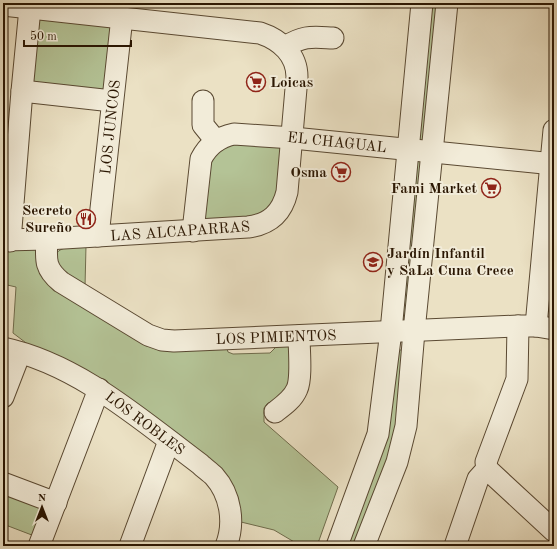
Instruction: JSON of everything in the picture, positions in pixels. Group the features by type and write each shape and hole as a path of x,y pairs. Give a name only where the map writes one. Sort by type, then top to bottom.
{"street":[{"path":"337,546 378,434 390,331 422,3"},
{"path":"364,546 397,462 406,426 431,152 447,3"},
{"name":"LAS ALCAPARRAS","path":"3,5 30,8 70,7 122,17 260,33 270,36 285,47 292,56 297,71 293,138 287,192 280,211 272,218 256,226 193,231 7,240"},
{"path":"7,240 30,8"},
{"name":"LOS JUNCOS","path":"98,236 122,17"},
{"path":"285,47 296,40 305,37 333,38"},
{"path":"22,91 112,101"},
{"path":"203,101 203,125 216,141"},
{"path":"554,130 547,267 536,327 486,462 487,469 554,531"},
{"name":"EL CHAGUAL","path":"193,231 201,158 216,141 227,135 240,133 552,163"},
{"name":"LOS PIMIENTOS","path":"47,239 47,263 54,276 61,282 155,338 162,340 174,341 390,331 536,327"},
{"path":"275,412 297,391 299,382 299,336"},
{"path":"3,397 11,350"},
{"name":"LOS ROBLES","path":"11,350 49,363 99,389 169,441 214,477 223,490 231,514 231,531 226,546"},
{"path":"39,546 99,389"},
{"path":"130,546 169,441"},
{"path":"455,546 478,479 487,469"},
{"path":"3,482 56,503"}],"green space":[{"path":"431,3 440,3 426,143 419,144"},
{"path":"42,16 109,23 114,29 107,89 102,93 36,86 30,80 36,21"},
{"path":"223,143 284,145 275,202 258,217 204,221 204,165"},
{"path":"417,162 422,162 407,319 401,319"},
{"path":"86,246 85,287 59,270 55,255 65,248"},
{"path":"34,248 39,252 61,291 146,346 226,346 228,352 233,354 270,353 279,344 291,343 296,381 274,401 268,403 264,408 264,422 338,487 317,546 301,546 274,530 241,522 239,505 13,333 16,287 3,284 3,249"},
{"path":"546,270 554,271 554,313 542,310"},
{"path":"399,350 402,350 400,423 357,546 347,546 388,434 396,353"},
{"path":"3,486 50,504 37,537 3,524"}],"place":[{"name":"Loicas","path":"256,82"},
{"name":"Osma","path":"341,172"},
{"name":"Fami Market","path":"491,188"},
{"name":"Secreto Sureño","path":"86,219"},
{"name":"Jardín Infantil y SaLa Cuna Crece","path":"373,262"}]}
